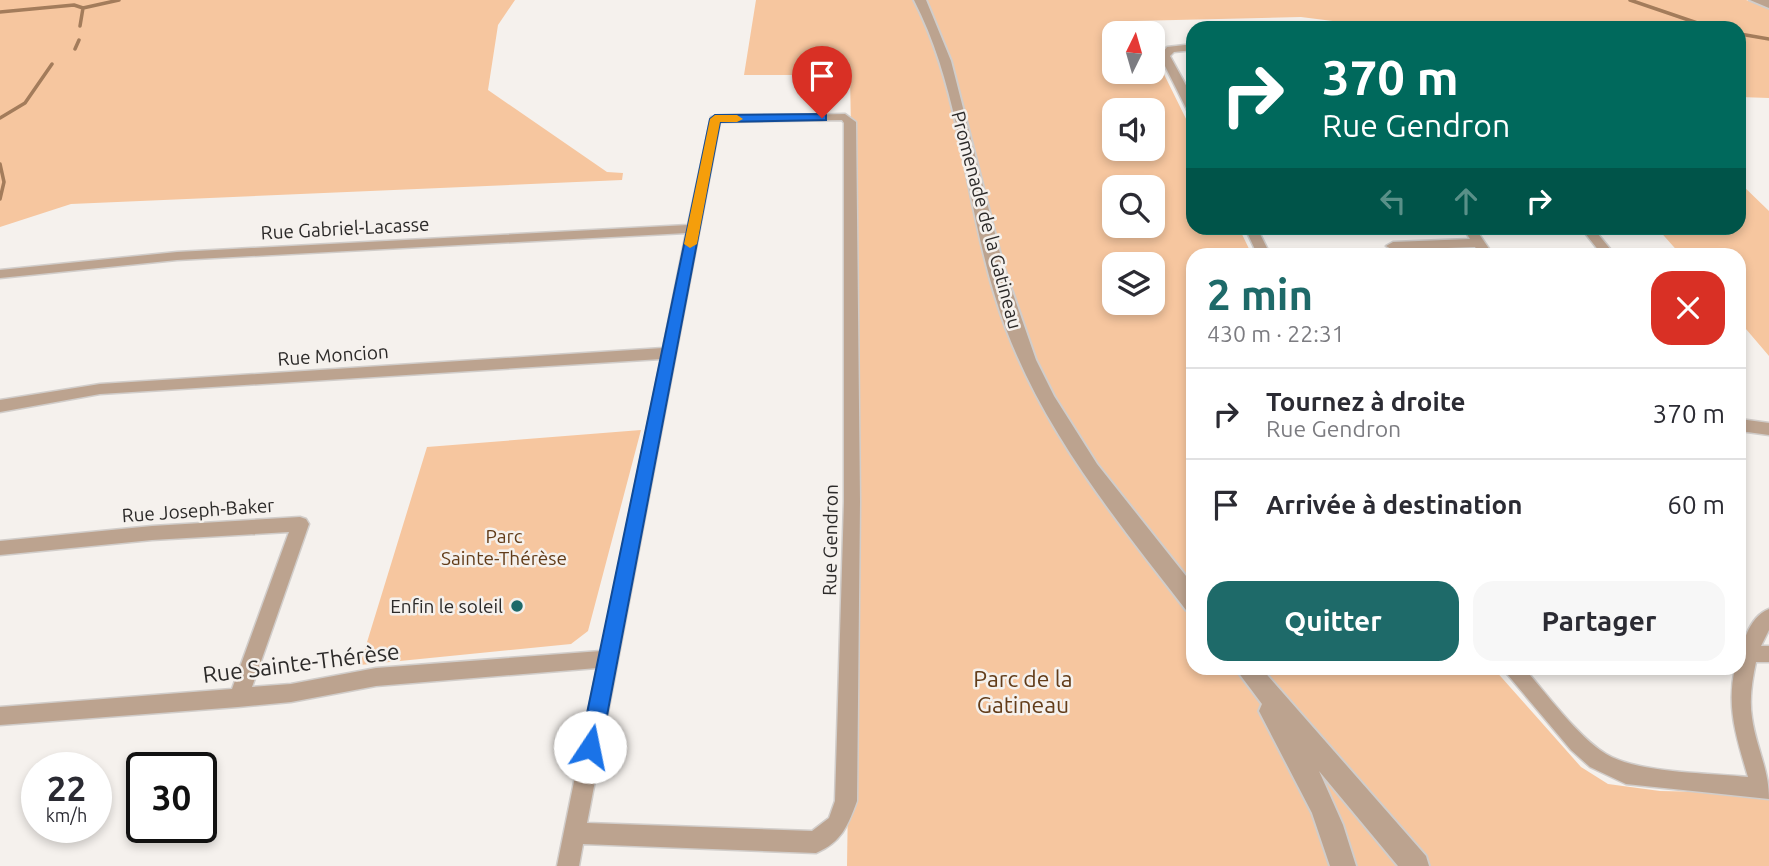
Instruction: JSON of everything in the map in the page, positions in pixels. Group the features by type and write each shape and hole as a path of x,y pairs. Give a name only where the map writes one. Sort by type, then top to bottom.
{"street":[{"name":"Promenade de la Gatineau","path":"920,0 941,43 1005,301 1028,364 1052,411 1080,455 1186,593"},
{"path":"1756,0 1769,4"},
{"path":"1186,48 1168,51 1165,56 1186,97"},
{"name":"Rue Gendron","path":"575,833 816,842 837,825 846,800 852,502 850,122 845,117 715,119 693,229"},
{"path":"568,866 693,229"},
{"name":"Rue Gabriel-Lacasse","path":"0,274 177,256 693,229"},
{"path":"1474,235 1483,248"},
{"path":"1393,246 1480,243"},
{"name":"Rue Moncion","path":"0,406 100,389 669,353"},
{"path":"1746,426 1769,429"},
{"name":"Rue Joseph-Baker","path":"0,548 152,533 300,524 238,698"},
{"path":"1746,669 1760,654 1756,632 1769,617"},
{"name":"Rue Sainte-Thérèse","path":"0,716 238,698 309,691 376,677 608,659"},
{"path":"1249,675 1296,752 1331,826 1343,866"},
{"path":"1251,675 1416,866"},
{"path":"1517,675 1578,743 1597,760 1626,774 1765,789 1741,709 1744,675"}],"green space":[{"path":"0,0 515,0 498,25 488,90 607,172 623,173 622,180 71,204 0,227"},
{"name":"Parc de la Gatineau","path":"756,0 1746,0 1769,7 1769,98 1746,97 1746,21 1333,21 1301,17 1102,21 1102,84 1166,84 1166,78 1186,119 1186,235 1242,235 1249,248 1186,248 1186,675 1499,675 1581,767 1608,784 1660,791 1753,793 1769,798 1769,866 847,866 855,337 850,75 744,75"},
{"path":"1746,189 1769,211 1769,356 1746,329 1746,248 1675,248 1663,235 1746,235"},
{"name":"Parc Sainte-Thérèse","path":"641,430 588,631 571,644 360,665 427,447"}],"waterway":[{"path":"83,8 119,0"},
{"path":"1630,0 1692,21"},
{"path":"0,12 74,5 83,8"},
{"path":"80,26 83,8"},
{"path":"1746,35 1769,39"},
{"path":"75,49 79,40"},
{"path":"0,118 25,103 52,64"},
{"path":"0,164 4,182 0,199"}],"slow traffic":[{"path":"690,244 715,119 737,119"}],"place":[{"name":"Enfin le soleil","path":"517,606"}],"route":[{"path":"590,747 715,119 822,118"}]}
